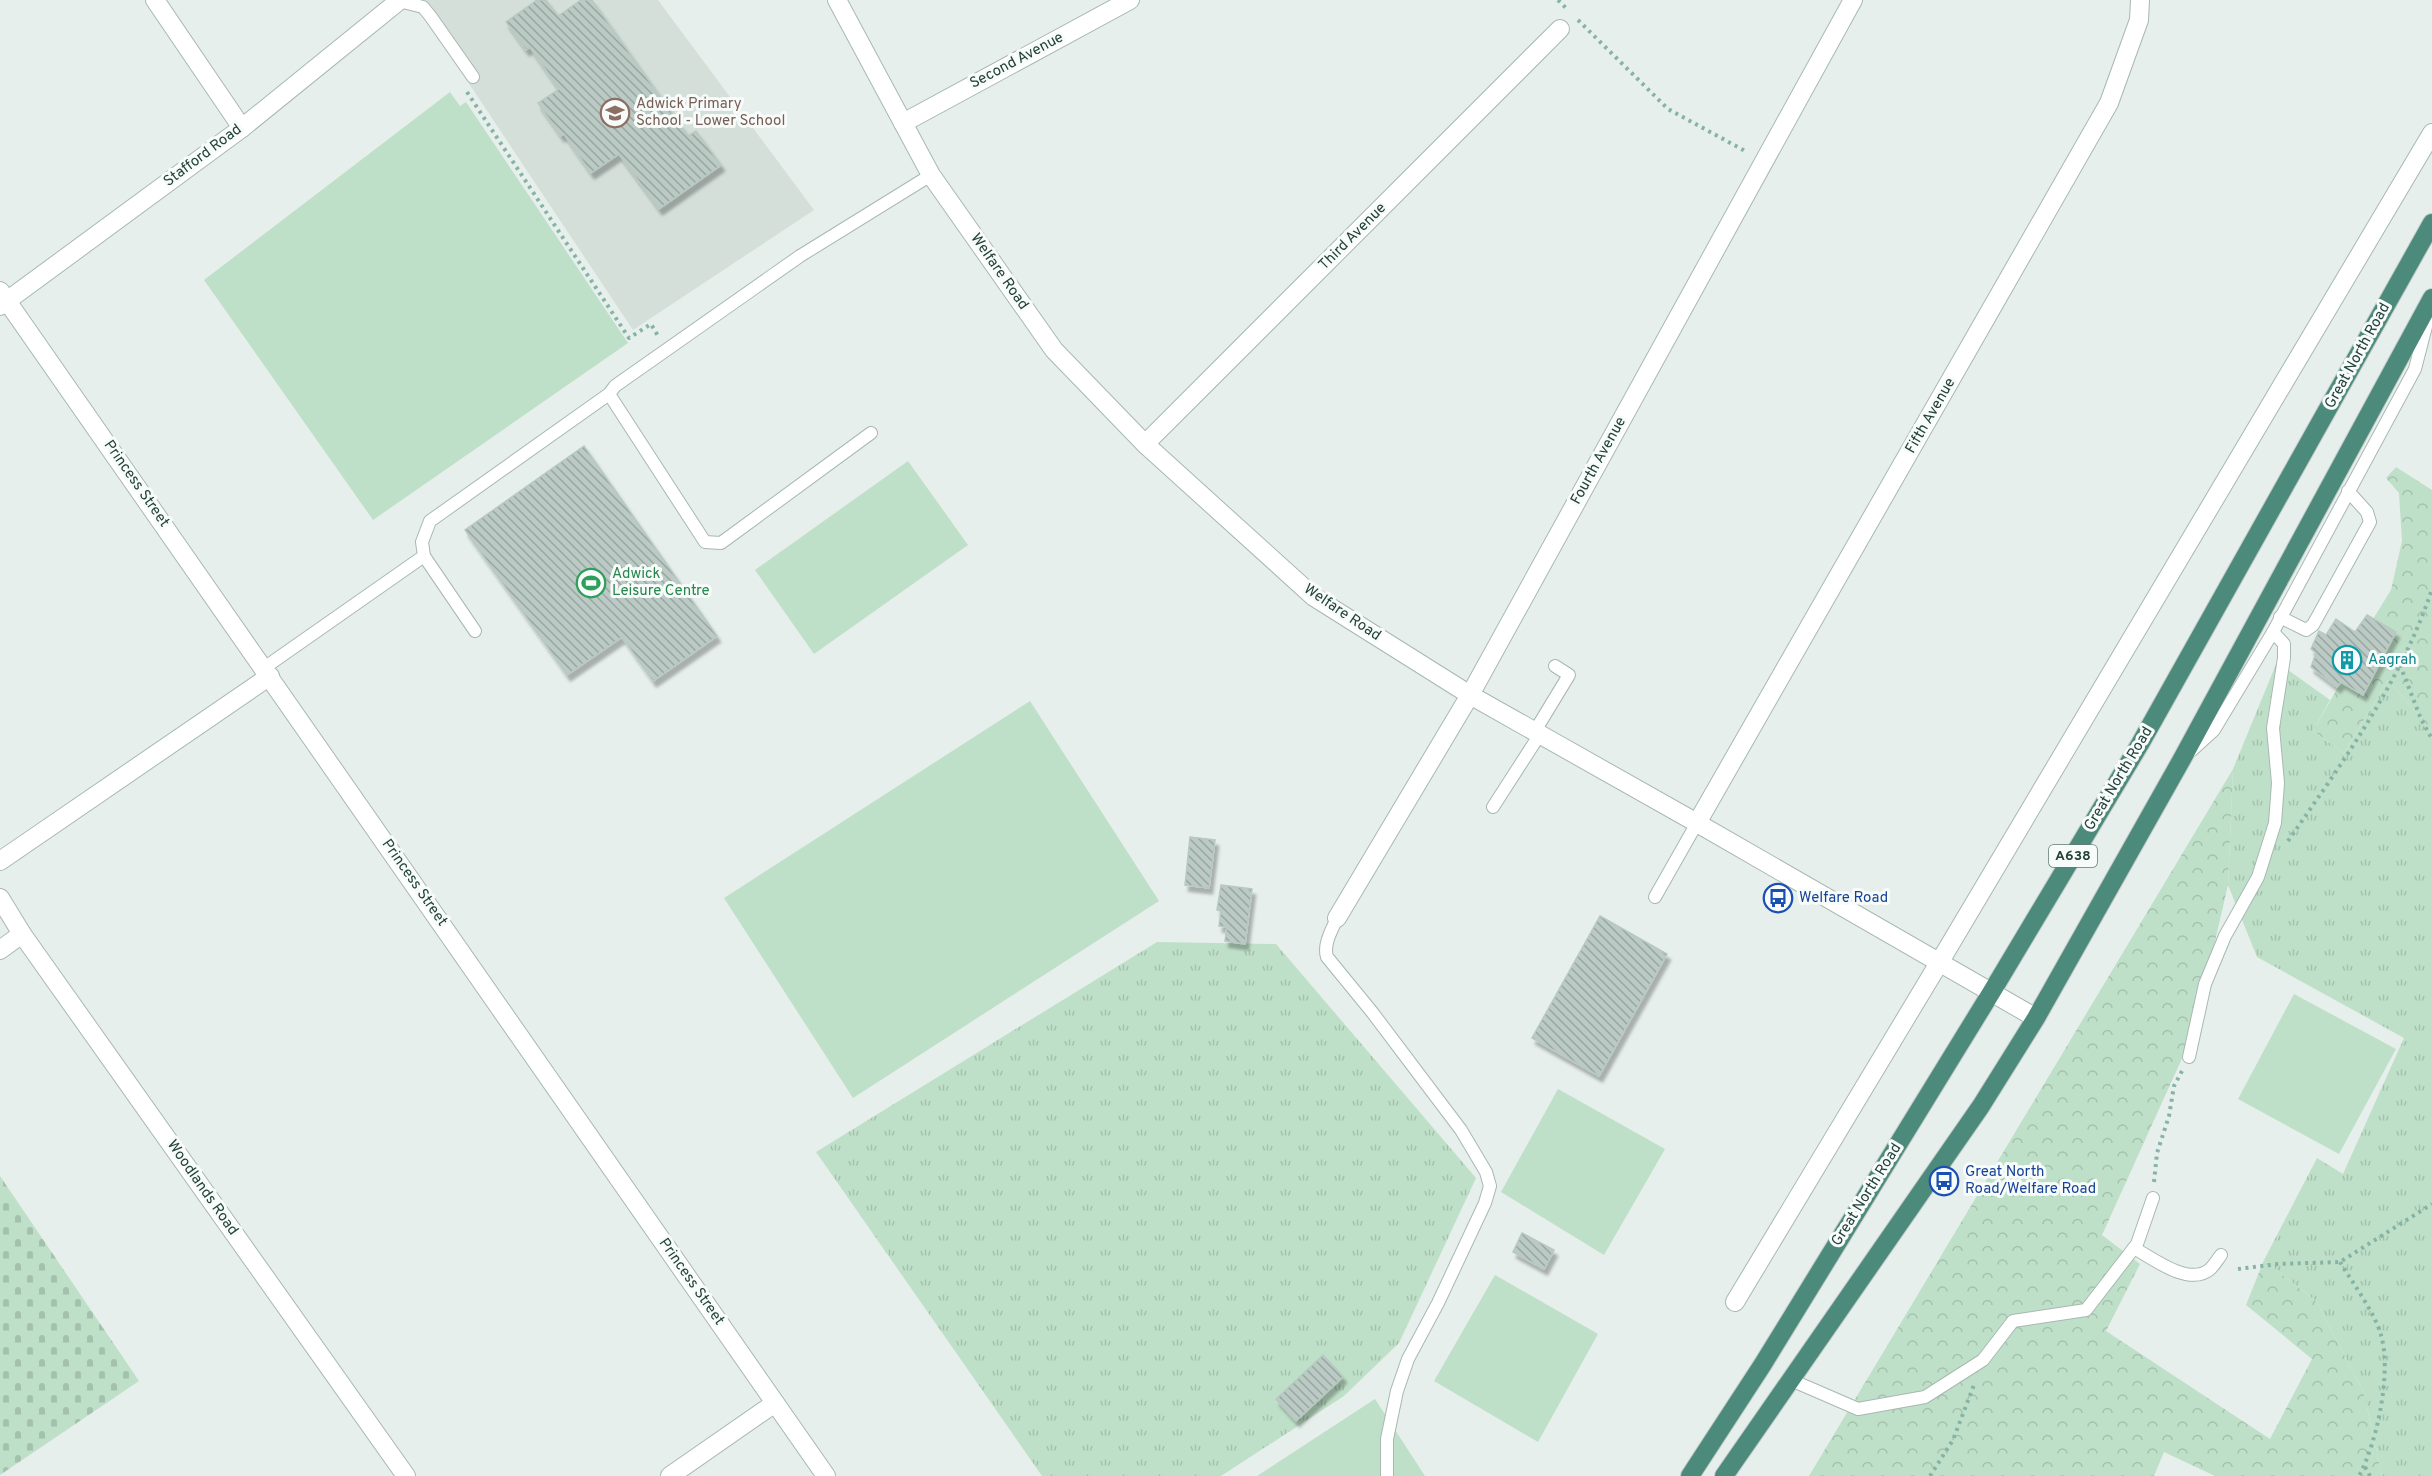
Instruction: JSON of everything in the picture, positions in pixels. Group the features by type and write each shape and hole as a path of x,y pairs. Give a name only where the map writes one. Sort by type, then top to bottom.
{"highway":[{"name":"Great North Road","path":"1690,1476 1763,1364 1991,993 2140,744 2432,223"},
{"name":"A638","path":"1724,1476 1981,1106 2036,1018 2182,759 2432,298"}],"street":[{"path":"155,0 242,128"},
{"name":"Stafford Road","path":"2,299 242,128 400,0"},
{"name":"Welfare Road","path":"837,0 931,175 1054,350 1145,444 1314,597 1470,695 2036,1018"},
{"name":"Second Avenue","path":"903,123 1130,0"},
{"name":"Fourth Avenue","path":"1337,918 1470,695 1853,0"},
{"name":"Fifth Avenue","path":"1697,823 2109,103 2139,20 2140,0"},
{"name":"Third Avenue","path":"1145,444 1560,29"},
{"path":"1735,1302 2432,133"},
{"name":"Princess Street","path":"2,299 267,672 826,1476"},
{"path":"0,861 267,672"},
{"name":"Woodlands Road","path":"0,898 22,934 406,1476"},
{"path":"0,950 22,934"},
{"path":"670,1476 775,1403"}],"lane":[{"path":"400,0 423,7 472,77"},
{"path":"476,631 424,556 422,542 430,521 609,394 615,386 664,350 800,256 931,175"},
{"path":"2182,759 2214,730 2272,632 2415,369 2432,305"},
{"path":"609,394 705,542 721,543 872,433"},
{"path":"2280,617 2301,629 2306,630 2313,625 2370,522 2367,512 2348,491"},
{"path":"267,672 424,556"},
{"path":"2189,1057 2205,984 2225,936 2258,877 2275,823 2278,783 2273,728 2284,658 2283,644 2272,632"},
{"path":"1493,807 1569,675 1556,666"},
{"path":"1655,897 1697,823"},
{"path":"1337,918 1326,944 1327,957 1372,1012 1461,1130 1486,1172 1490,1186 1485,1203 1438,1303 1408,1359 1397,1391 1387,1439 1387,1476"},
{"path":"1791,1380 1858,1409 1925,1397 1983,1360 2013,1321 2086,1310 2134,1248 2152,1197"},
{"path":"2134,1248 2171,1270 2195,1275 2209,1270 2221,1255"}],"path":[{"path":"1558,0 1668,110 1764,161"},
{"path":"467,91 629,338 651,324 664,350"},
{"path":"2264,860 2285,846 2381,699 2420,626 2432,589"},
{"path":"2400,664 2421,719 2432,739"},
{"path":"2152,1197 2157,1154 2169,1116 2174,1086 2189,1057"},
{"path":"2238,1269 2278,1264 2340,1262 2432,1204"},
{"path":"2340,1262 2381,1335 2386,1370 2369,1458 2359,1476"},
{"path":"1930,1476 1953,1440 1983,1360"},
{"path":"2364,1466 2370,1476"}],"shaded area":[{"name":"Adwick Primary School - Lower School","path":"426,0 658,0 814,210 633,330 424,16 413,11"}],"green space":[{"path":"450,92 460,106 466,102 628,343 373,520 204,280"},
{"path":"908,461 968,545 814,654 755,570"},
{"path":"2396,467 2432,490 2432,731 2388,680 2344,753 2313,731 2341,682 2363,694 2396,632 2373,619 2391,590 2402,541 2399,493 2386,478"},
{"path":"2277,662 2330,700 2313,731 2344,753 2388,680 2432,731 2432,1476 2382,1476 2364,1393 2317,1302 2264,1260 2317,1158 2343,1174 2404,1038 2257,957 2228,885 2233,769"},
{"path":"1030,701 1159,901 853,1098 724,898"},
{"path":"2233,769 2228,885 2194,1032 2102,1235 2140,1264 2106,1331 2270,1439 2312,1359 2246,1305 2264,1260 2317,1302 2364,1393 2382,1476 2215,1476 2164,1452 2154,1476 1809,1476"},
{"path":"1157,942 1276,944 1476,1178 1399,1343 1344,1396 1221,1476 1042,1476 816,1152"},
{"path":"2294,994 2396,1049 2339,1154 2238,1099"},
{"path":"1558,1089 1665,1149 1604,1255 1501,1192"},
{"path":"0,1176 139,1381 0,1475"},
{"path":"1495,1275 1598,1334 1538,1442 1434,1381"},
{"path":"1375,1399 1425,1476 1257,1476"}],"building":[{"path":"537,0 546,0 558,16 581,0 592,0 688,136 696,131 721,165 659,209 619,154 591,173 564,134 561,136 538,103 559,89 530,47 526,50 506,22"},
{"name":"Adwick Leisure Centre","path":"584,446 717,636 653,681 622,637 567,675 465,530"},
{"name":"Aagrah","path":"2367,615 2396,632 2363,695 2341,682 2337,687 2311,667 2316,653 2311,649 2319,631 2326,635 2336,619 2355,632"},
{"path":"1190,837 1215,840 1209,888 1185,885"},
{"path":"1221,885 1252,889 1245,944 1225,941 1227,927 1219,926 1221,911 1217,910"},
{"path":"1600,916 1667,954 1599,1076 1532,1038"},
{"path":"1522,1233 1554,1250 1544,1269 1513,1252"},
{"path":"1323,1355 1343,1377 1296,1421 1276,1399"}],"place":[{"name":"Adwick Primary School - Lower School","path":"615,113"},
{"name":"Adwick Leisure Centre","path":"591,583"},
{"name":"Aagrah","path":"2347,660"},
{"name":"Welfare Road","path":"1778,898"},
{"name":"Great North Road/Welfare Road","path":"1944,1181"}]}
